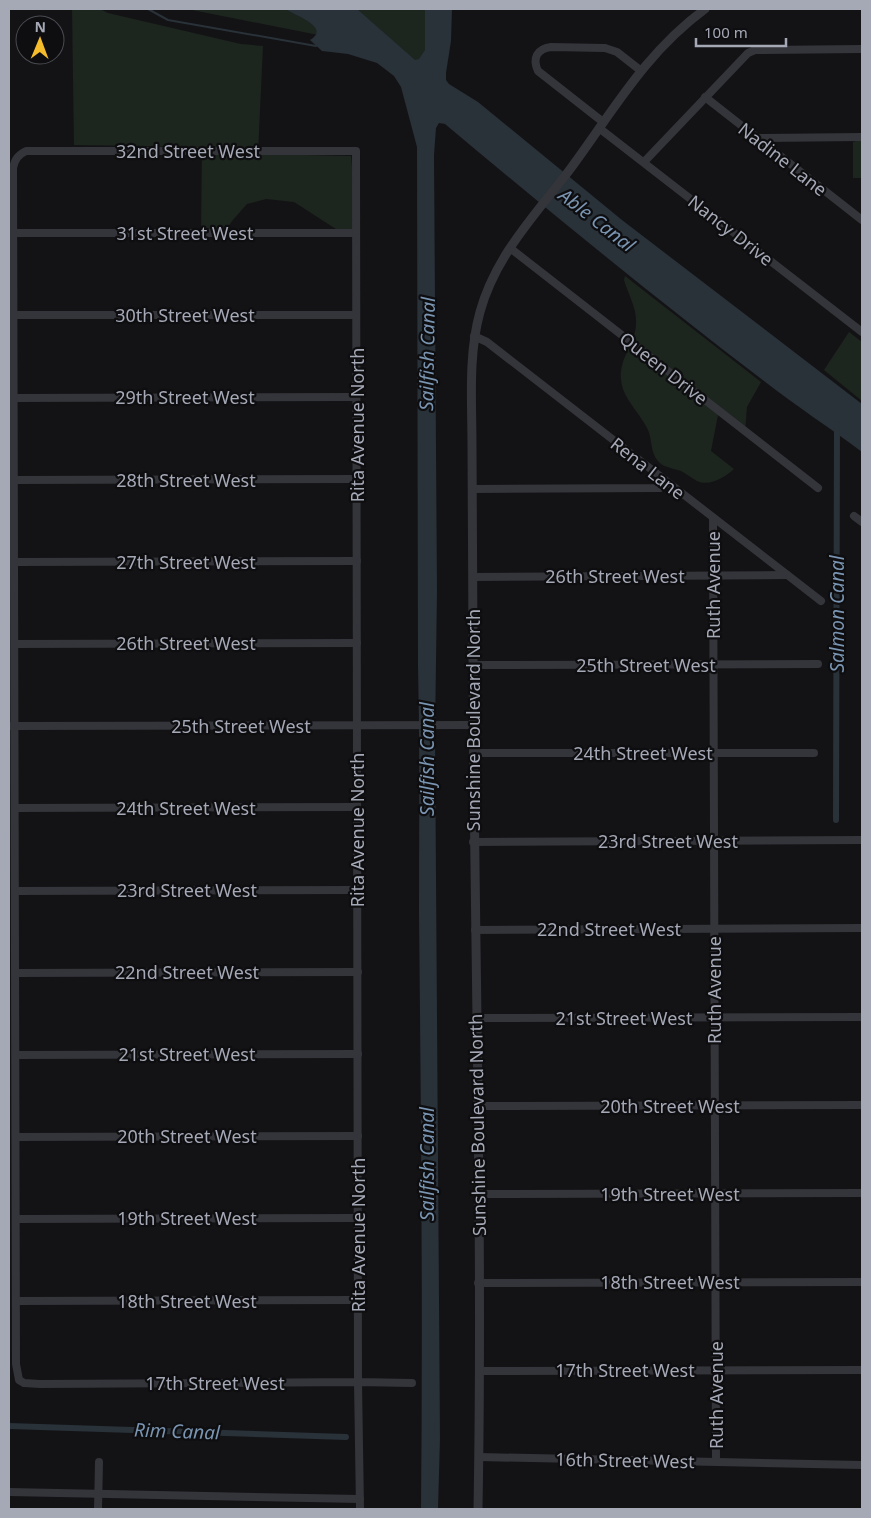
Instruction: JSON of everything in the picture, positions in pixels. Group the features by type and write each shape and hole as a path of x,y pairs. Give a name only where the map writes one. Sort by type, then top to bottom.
{"street":[{"name":"Sunshine Boulevard North","path":"478,1509 478,1194 473,842 472,577 472,367 474,336 485,296 498,267 510,248 568,172 640,70 665,42 705,9"},
{"name":"Nancy Drive","path":"640,70 618,52 606,48 551,46 544,48 535,57 535,64 543,76 644,162 862,332"},
{"path":"644,162 742,58 755,50 862,49"},
{"name":"Nadine Lane","path":"705,97 862,220"},
{"path":"756,138 862,137"},
{"name":"32nd Street West","path":"14,233 15,161 20,154 26,151 356,151"},
{"name":"Rita Avenue North","path":"356,151 358,1382 360,1509"},
{"name":"31st Street West","path":"14,233 356,232"},
{"path":"14,233 15,644 12,726 15,808 16,1301"},
{"name":"Queen Drive","path":"510,248 818,488"},
{"name":"30th Street West","path":"14,315 356,315"},
{"name":"Rena Lane","path":"474,336 487,342 821,601"},
{"name":"29th Street West","path":"14,398 356,397"},
{"name":"28th Street West","path":"15,480 357,479"},
{"path":"472,489 660,488 668,483"},
{"path":"854,516 862,522"},
{"name":"Ruth Avenue","path":"713,518 716,1462"},
{"name":"27th Street West","path":"15,562 357,561"},
{"name":"26th Street West","path":"472,577 787,575"},
{"name":"26th Street West","path":"15,644 357,643"},
{"name":"25th Street West","path":"473,665 818,664"},
{"name":"25th Street West","path":"12,726 473,724"},
{"name":"24th Street West","path":"473,753 814,752"},
{"name":"24th Street West","path":"15,808 357,807"},
{"name":"23rd Street West","path":"473,842 862,840"},
{"name":"23rd Street West","path":"15,891 358,890"},
{"name":"22nd Street West","path":"475,930 862,928"},
{"name":"22nd Street West","path":"15,973 358,972"},
{"name":"21st Street West","path":"476,1018 862,1017"},
{"name":"21st Street West","path":"16,1054 358,1054"},
{"name":"20th Street West","path":"477,1106 862,1105"},
{"name":"20th Street West","path":"16,1137 358,1136"},
{"name":"19th Street West","path":"478,1194 862,1193"},
{"name":"19th Street West","path":"16,1219 358,1218"},
{"name":"18th Street West","path":"478,1283 862,1282"},
{"name":"18th Street West","path":"16,1301 358,1300"},
{"name":"17th Street West","path":"16,1301 16,1364 19,1380 24,1383 412,1383"},
{"name":"17th Street West","path":"478,1371 862,1370"},
{"name":"16th Street West","path":"479,1457 862,1465"},
{"path":"98,1509 99,1462"},
{"path":"9,1492 360,1499"}],"shaded area":[{"path":"72,9 100,9 108,13 241,44 263,46 258,154 351,156 357,234 339,231 294,202 266,199 247,204 223,235 201,235 202,147 74,145"},
{"path":"187,9 432,9 424,86 374,46"},
{"path":"862,139 862,178 853,178 853,142"},
{"path":"625,276 761,382 747,407 745,432 718,415 711,451 734,469 717,480 702,483 681,471 660,463 654,455 647,428 625,394 621,370 635,332 636,317 624,280"},
{"path":"849,332 862,342 862,401 824,370"}],"water":[{"path":"286,9 357,9 415,60 419,59 425,50 425,9 452,9 451,41 446,73 446,80 449,84 478,102 622,220 862,404 862,452 723,350 445,124 439,123 436,128 434,155 437,591 435,734 440,1439 438,1509 421,1509 422,1285 417,147 401,87 394,76 377,63 348,54 322,51 310,40 316,35 317,31 314,26"}],"waterway":[{"path":"148,9 168,20 316,46"},
{"name":"Salmon Canal","path":"836,820 837,424"},
{"name":"Rim Canal","path":"9,1426 346,1437"}],"water label":[{"name":"Able Canal","path":"597,220"},
{"name":"Sailfish Canal","path":"427,354"},
{"name":"Sailfish Canal","path":"427,759"},
{"name":"Sailfish Canal","path":"427,1164"}]}
